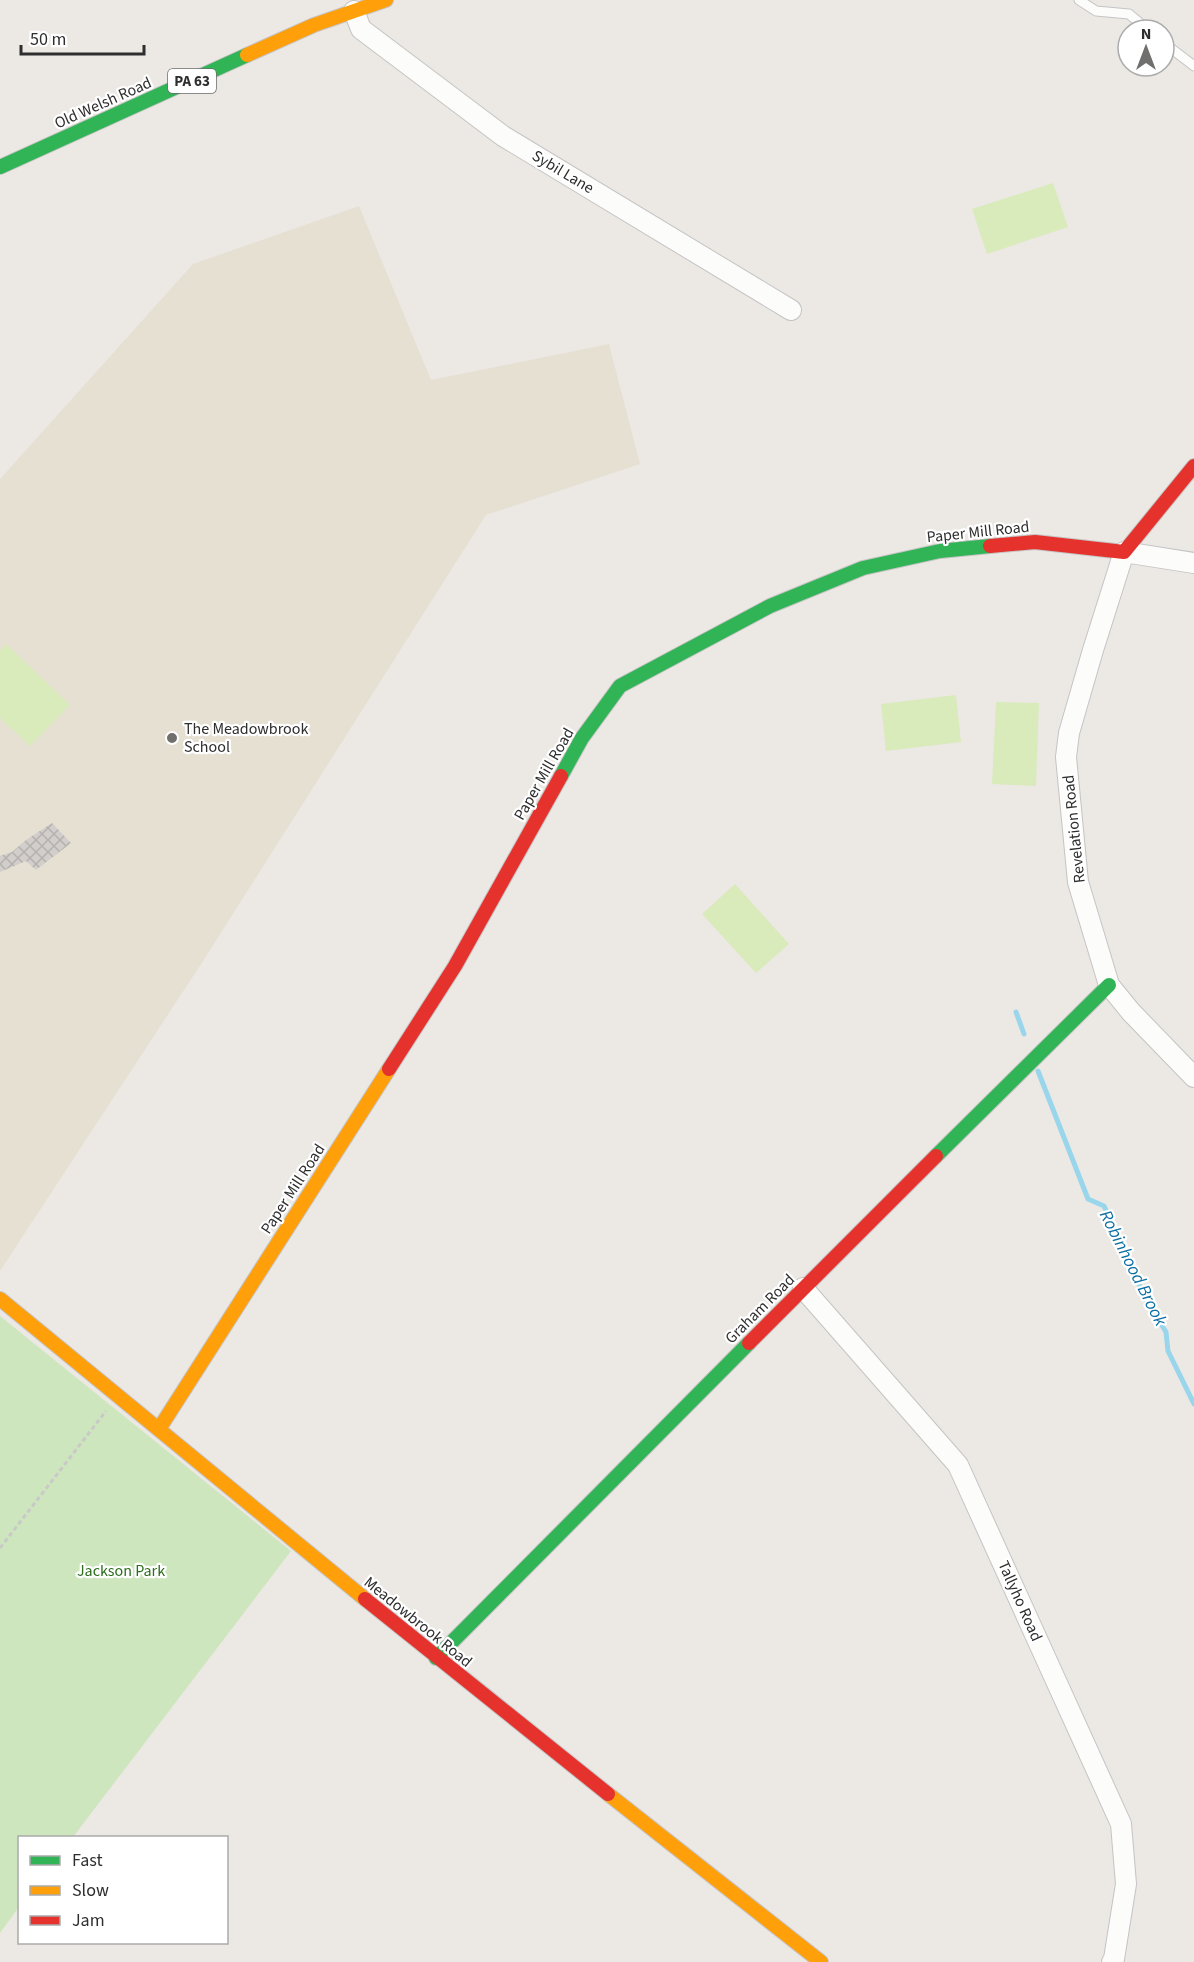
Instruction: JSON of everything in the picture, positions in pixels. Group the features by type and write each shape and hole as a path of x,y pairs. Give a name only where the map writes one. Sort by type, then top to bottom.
{"street":[{"name":"Old Welsh Road","path":"0,167 314,25 386,0"},
{"name":"Sybil Lane","path":"354,11 361,29 503,136 791,310"},
{"path":"1124,552 1194,466"},
{"name":"Paper Mill Road","path":"159,1429 455,966 582,738 620,686 770,606 863,568 940,551 1035,542 1124,552"},
{"path":"1124,552 1194,563"},
{"name":"Revelation Road","path":"1124,552 1069,733 1066,757 1078,882 1109,985 1131,1012 1194,1077"},
{"name":"Graham Road","path":"436,1658 803,1288 1109,985"},
{"name":"Tallyho Road","path":"803,1288 958,1465 1121,1824 1126,1884 1112,1962"},
{"name":"Meadowbrook Road","path":"0,1299 436,1658 821,1962"}],"lane":[{"path":"1079,0 1096,11 1129,14 1134,18"},
{"path":"1176,52 1194,66"}],"path":[{"path":"0,1548 118,1396"}],"shaded area":[{"name":"The Meadowbrook School","path":"359,206 431,380 609,344 640,464 486,515 203,961 0,1271 0,479 193,264"}],"green space":[{"path":"1053,183 1068,227 987,254 972,209"},
{"path":"6,644 70,705 30,746 0,718 0,651"},
{"path":"956,695 961,742 886,751 881,704"},
{"path":"996,702 1039,703 1036,786 992,784"},
{"path":"735,884 789,944 756,973 702,914"},
{"name":"Jackson Park","path":"0,1316 291,1551 74,1836 18,1836 18,1908 0,1933"}],"building":[{"path":"52,823 71,843 36,870 26,861 0,872 0,856 12,852"}],"waterway":[{"name":"Robinhood Brook","path":"1016,1012 1024,1034"},
{"name":"Robinhood Brook","path":"1038,1071 1088,1199 1104,1206 1146,1300 1166,1332 1168,1351 1194,1404"}],"traffic: fast":[{"path":"0,167 247,55"},
{"path":"561,776 582,738 620,686 770,606 863,568 940,551 990,546"},
{"path":"936,1156 1109,985"},
{"path":"436,1658 749,1343"}],"traffic: slow":[{"path":"247,55 314,25 386,0"},
{"path":"159,1429 389,1069"},
{"path":"0,1299 365,1599"},
{"path":"608,1794 821,1962"}],"traffic: jam":[{"path":"990,546 1035,542 1124,552 1194,466"},
{"path":"389,1069 455,966 561,776"},
{"path":"749,1343 936,1156"},
{"path":"365,1599 608,1794"}],"place":[{"name":"The Meadowbrook School","path":"172,738"}]}
